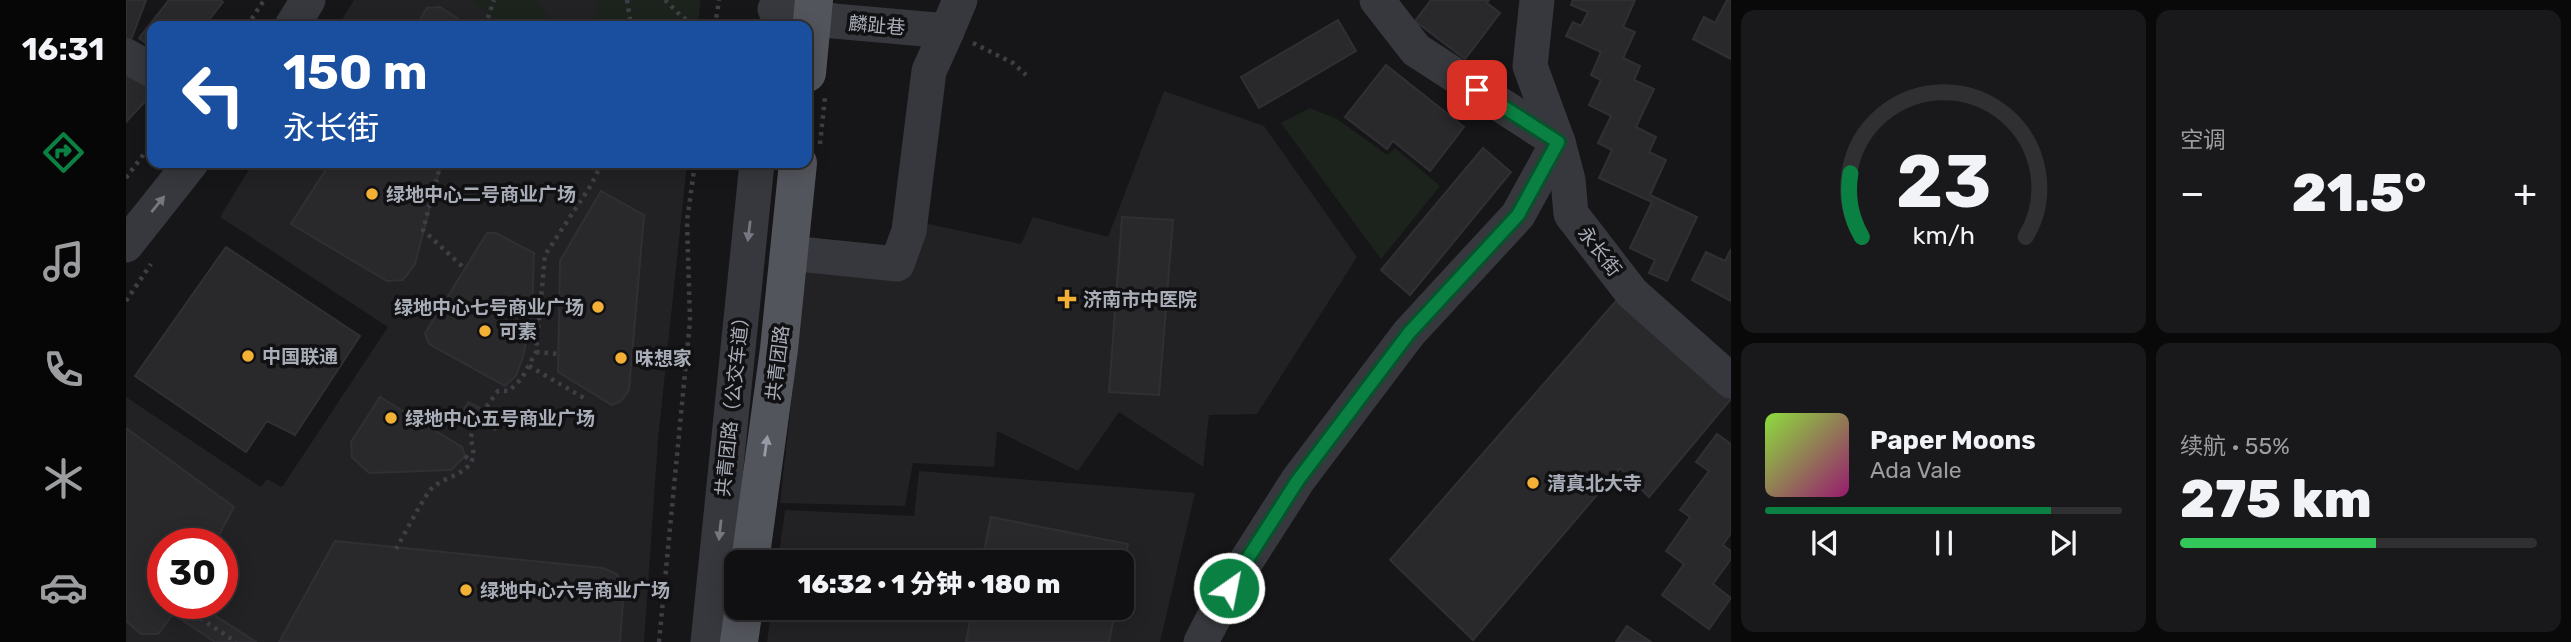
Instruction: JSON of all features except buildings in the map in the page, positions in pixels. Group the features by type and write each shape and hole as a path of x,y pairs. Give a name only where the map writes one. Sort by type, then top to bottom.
{"main road":[{"name":"共青团路","path":"752,550 779,349 798,168"},
{"path":"740,642 743,620"}],"street":[{"path":"269,21 282,0"},
{"path":"295,21 308,0"},
{"path":"1201,642 1229,588 1298,480 1409,333 1518,215 1558,142 1416,50 1377,0"},
{"name":"永长街","path":"1537,0 1530,66 1558,142 1568,180 1571,214 1632,293 1731,381"},
{"name":"麟趾巷","path":"774,12 813,8 834,21 953,15"},
{"path":"789,253 897,264 909,231 929,71 953,15"},
{"path":"126,56 147,67"},
{"path":"126,206 156,168"},
{"path":"126,245 187,168"},
{"name":"共青团路（公交车道）","path":"708,642 756,168"}],"path":[{"path":"250,21 264,0"},
{"path":"487,21 494,0"},
{"path":"627,0 630,21"},
{"path":"666,0 683,18 692,21"},
{"path":"716,21 719,0"},
{"path":"953,15 1026,75"},
{"path":"126,178 147,150"},
{"path":"440,168 423,230 465,268"},
{"path":"396,549 432,488 458,475 471,461 475,450 470,438 498,391 509,391 529,366 536,352 545,255 592,185 598,168"},
{"path":"659,642 690,321 687,221 694,168"},
{"path":"529,323 539,322"},
{"path":"536,352 558,354"},
{"path":"529,366 584,398"},
{"path":"479,419 500,431"},
{"path":"465,456 471,461"},
{"path":"202,619 236,642"}],"shaded area":[{"path":"354,0 700,0 698,21 341,21"},
{"path":"471,0 536,0 552,21 498,21"},
{"path":"596,0 700,0 698,21 597,21"},
{"name":"济南市中医院","path":"1164,91 1264,126 1357,257 1257,414 1209,415 1203,467 1119,412 1078,471 997,431 994,467 913,463 905,506 780,503 809,244 906,252 919,222 1021,244 1033,217 1108,237"},
{"path":"1310,108 1337,119 1387,155 1395,148 1440,186 1381,259 1281,123"},
{"path":"250,168 686,168 658,440 644,642 126,642 126,397 261,487 267,479 282,487 388,327 220,217"},
{"path":"919,471 1195,493 1160,642 767,642 770,620 1134,620 1134,550 780,550 785,510 914,516"}],"place":[{"name":"绿地中心二号商业广场","path":"372,194"},
{"name":"济南市中医院","path":"1067,299"},
{"name":"绿地中心七号商业广场","path":"598,307"},
{"name":"可素","path":"485,331"},
{"name":"中国联通","path":"248,356"},
{"name":"味想家","path":"621,358"},
{"name":"绿地中心五号商业广场","path":"391,418"},
{"name":"清真北大寺","path":"1533,483"},
{"name":"绿地中心六号商业广场","path":"466,590"}],"route":[{"path":"1229,588 1298,480 1409,333 1518,215 1558,142 1477,90"}]}
